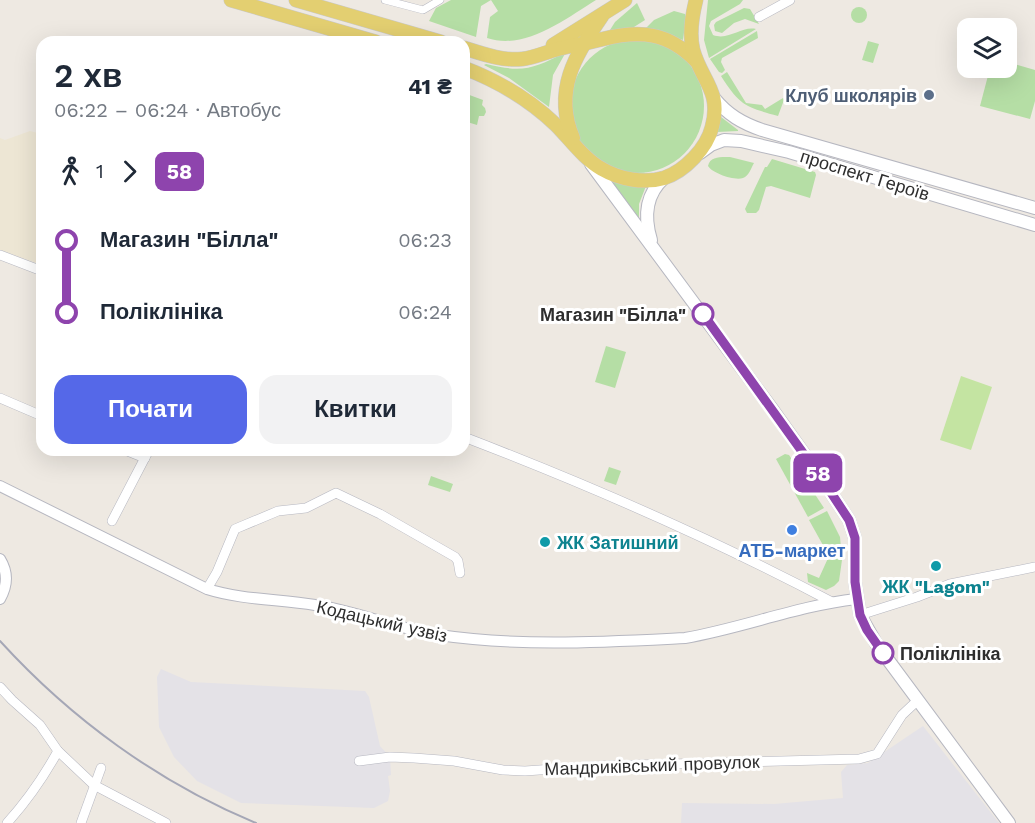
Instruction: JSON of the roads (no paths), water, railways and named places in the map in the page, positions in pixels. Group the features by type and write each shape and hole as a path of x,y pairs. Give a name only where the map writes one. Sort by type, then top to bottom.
{"main road":[{"path":"231,0 355,36"},
{"path":"296,0 420,36"},
{"path":"537,55 625,0"},
{"path":"696,0 693,11 692,37 699,65"},
{"path":"576,145 565,113 565,95 575,58 602,16"},
{"path":"470,50 508,59 524,59 629,33 648,34 674,44 687,52 699,65 712,87 715,112 712,128 697,156 664,178 648,202 647,226 653,247"},
{"path":"569,78 577,62 592,46 604,39"},
{"path":"470,71 526,100 576,145 810,463 849,520 856,544 856,599 860,615 877,645 1009,823"},
{"name":"проспект Героїв","path":"714,98 726,112 742,123 762,130 1035,208"},
{"name":"проспект Героїв","path":"697,156 711,145 724,140 741,141 789,152 1035,225"},
{"path":"589,161 609,173 632,180 664,178"},
{"path":"1011,218 1016,203"}],"street":[{"path":"385,0 423,10 440,0"},
{"path":"759,17 790,0"},
{"path":"0,255 36,269"},
{"path":"0,398 36,413"},
{"path":"470,439 675,525 761,565 832,602"},
{"path":"112,521 146,456"},
{"name":"Кодацький узвіз","path":"0,486 207,589 236,596 305,603 341,610 401,628 438,635 548,643 685,638 832,602 856,599"},
{"path":"207,589 235,530 278,511 306,508 336,493 380,514 455,557 460,573"},
{"path":"0,559 6,576 4,592 0,598"},
{"path":"860,615 950,584 985,575 1035,567"},
{"path":"0,687 40,725 58,752 94,785 166,823"},
{"name":"Мандриківський провулок","path":"359,760 390,757 454,760 503,770 525,771 596,766 859,759 877,754 902,715 918,700"},
{"path":"7,823 26,802 58,752"},
{"path":"81,823 101,768"}],"railway":[{"path":"0,641 56,697 118,746 185,789 256,823"}],"place":[{"name":"Клуб школярів","path":"929,95"},
{"name":"Магазин \"Білла\"","path":"703,314"},
{"name":"АТБ-маркет","path":"792,530"},
{"name":"ЖК Затишний","path":"545,542"},
{"name":"ЖК \"Lagom\"","path":"936,566"},
{"name":"Поліклініка","path":"883,653"}]}
